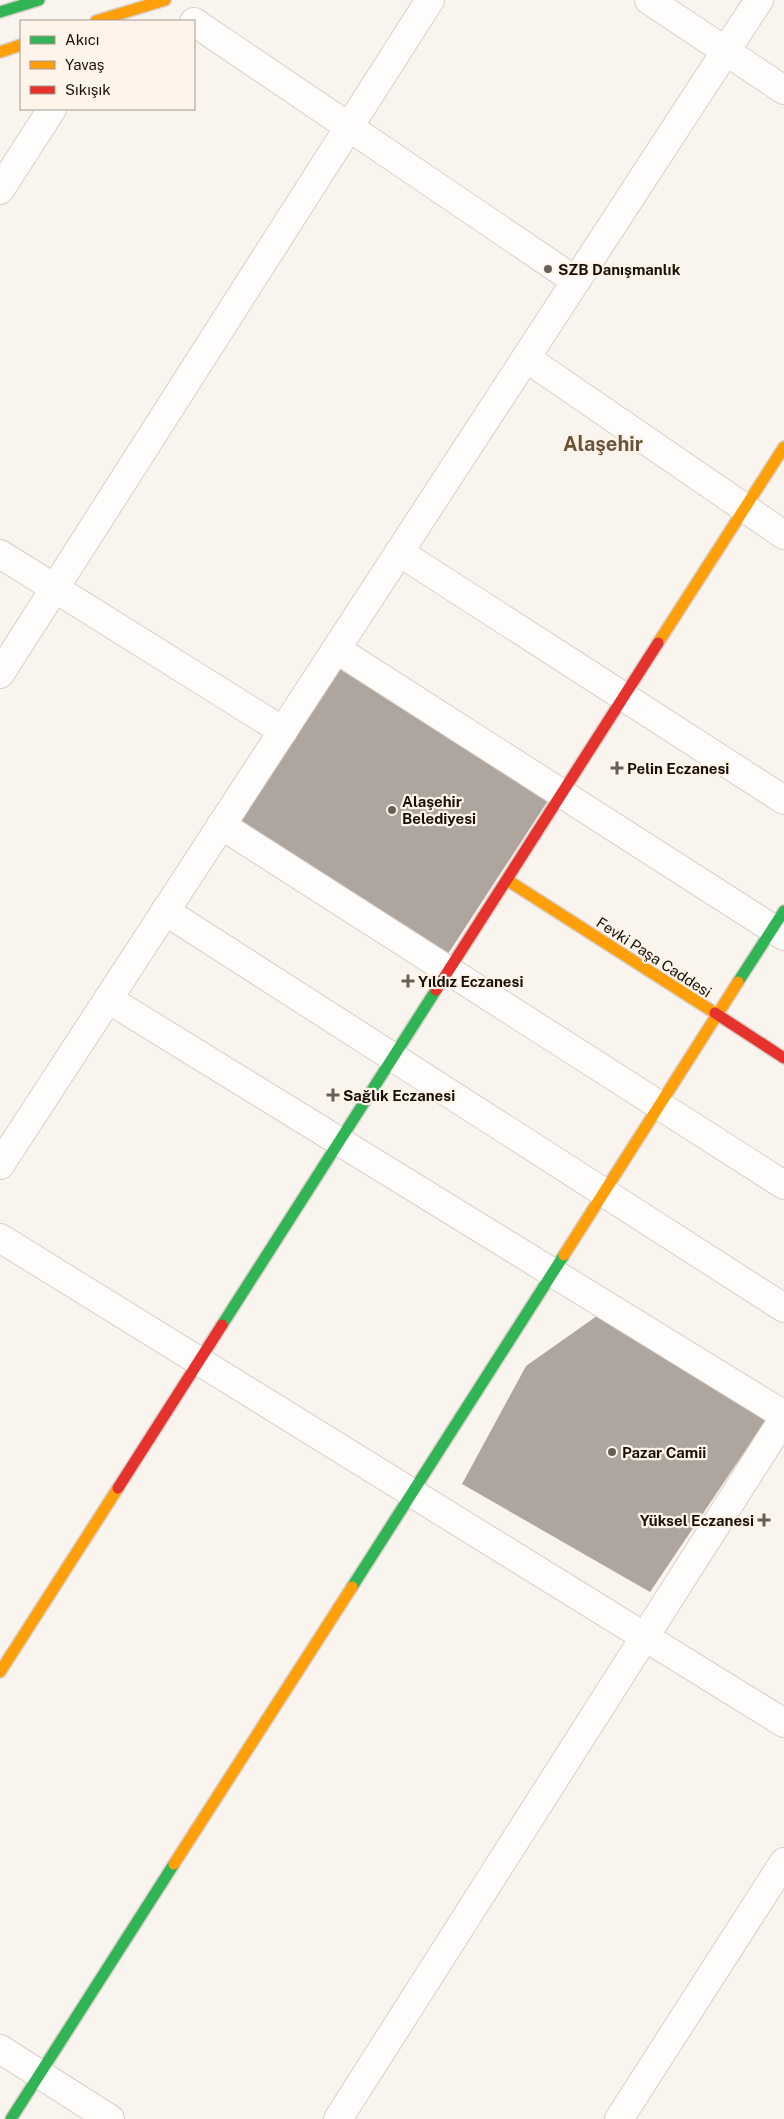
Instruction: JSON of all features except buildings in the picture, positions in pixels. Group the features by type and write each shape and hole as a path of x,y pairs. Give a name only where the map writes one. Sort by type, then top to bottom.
{"street":[{"path":"0,12 39,0"},
{"path":"105,20 164,0 190,20"},
{"path":"0,674 430,0"},
{"path":"649,0 784,90"},
{"path":"0,1165 759,0"},
{"path":"195,23 576,281"},
{"path":"0,52 20,45"},
{"path":"0,190 51,110"},
{"path":"526,358 784,535"},
{"path":"0,1672 784,448"},
{"path":"399,552 784,800"},
{"path":"0,554 283,731"},
{"path":"11,2119 552,1273 718,1016 780,926 562,794 336,649"},
{"path":"222,825 784,1185"},
{"name":"Fevki Paşa Caddesi","path":"507,880 784,1058"},
{"path":"165,911 784,1308"},
{"path":"108,999 784,1417 338,2119"},
{"path":"0,1238 784,1723"},
{"path":"620,2119 784,1862"},
{"path":"0,2049 110,2119"}],"traffic: fast":[{"path":"0,12 39,0"},
{"path":"738,982 784,911"},
{"path":"222,1325 436,990"},
{"path":"352,1587 564,1255"},
{"path":"11,2119 174,1864"}],"traffic: slow":[{"path":"99,20 165,0"},
{"path":"0,52 20,45"},
{"path":"658,643 784,447"},
{"path":"507,880 715,1013"},
{"path":"564,1255 738,982"},
{"path":"0,1672 118,1488"},
{"path":"174,1864 352,1587"}],"traffic: jam":[{"path":"436,990 658,643"},
{"path":"715,1013 784,1058"},
{"path":"118,1488 222,1325"}],"place":[{"name":"SZB Danışmanlık","path":"548,269"},
{"name":"Pelin Eczanesi","path":"617,768"},
{"name":"Alaşehir Belediyesi","path":"392,810"},
{"name":"Yıldız Eczanesi","path":"408,981"},
{"name":"Sağlık Eczanesi","path":"333,1095"},
{"name":"Pazar Camii","path":"612,1452"},
{"name":"Yüksel Eczanesi","path":"764,1520"}],"district":[{"name":"Alaşehir","path":"603,444"}]}
